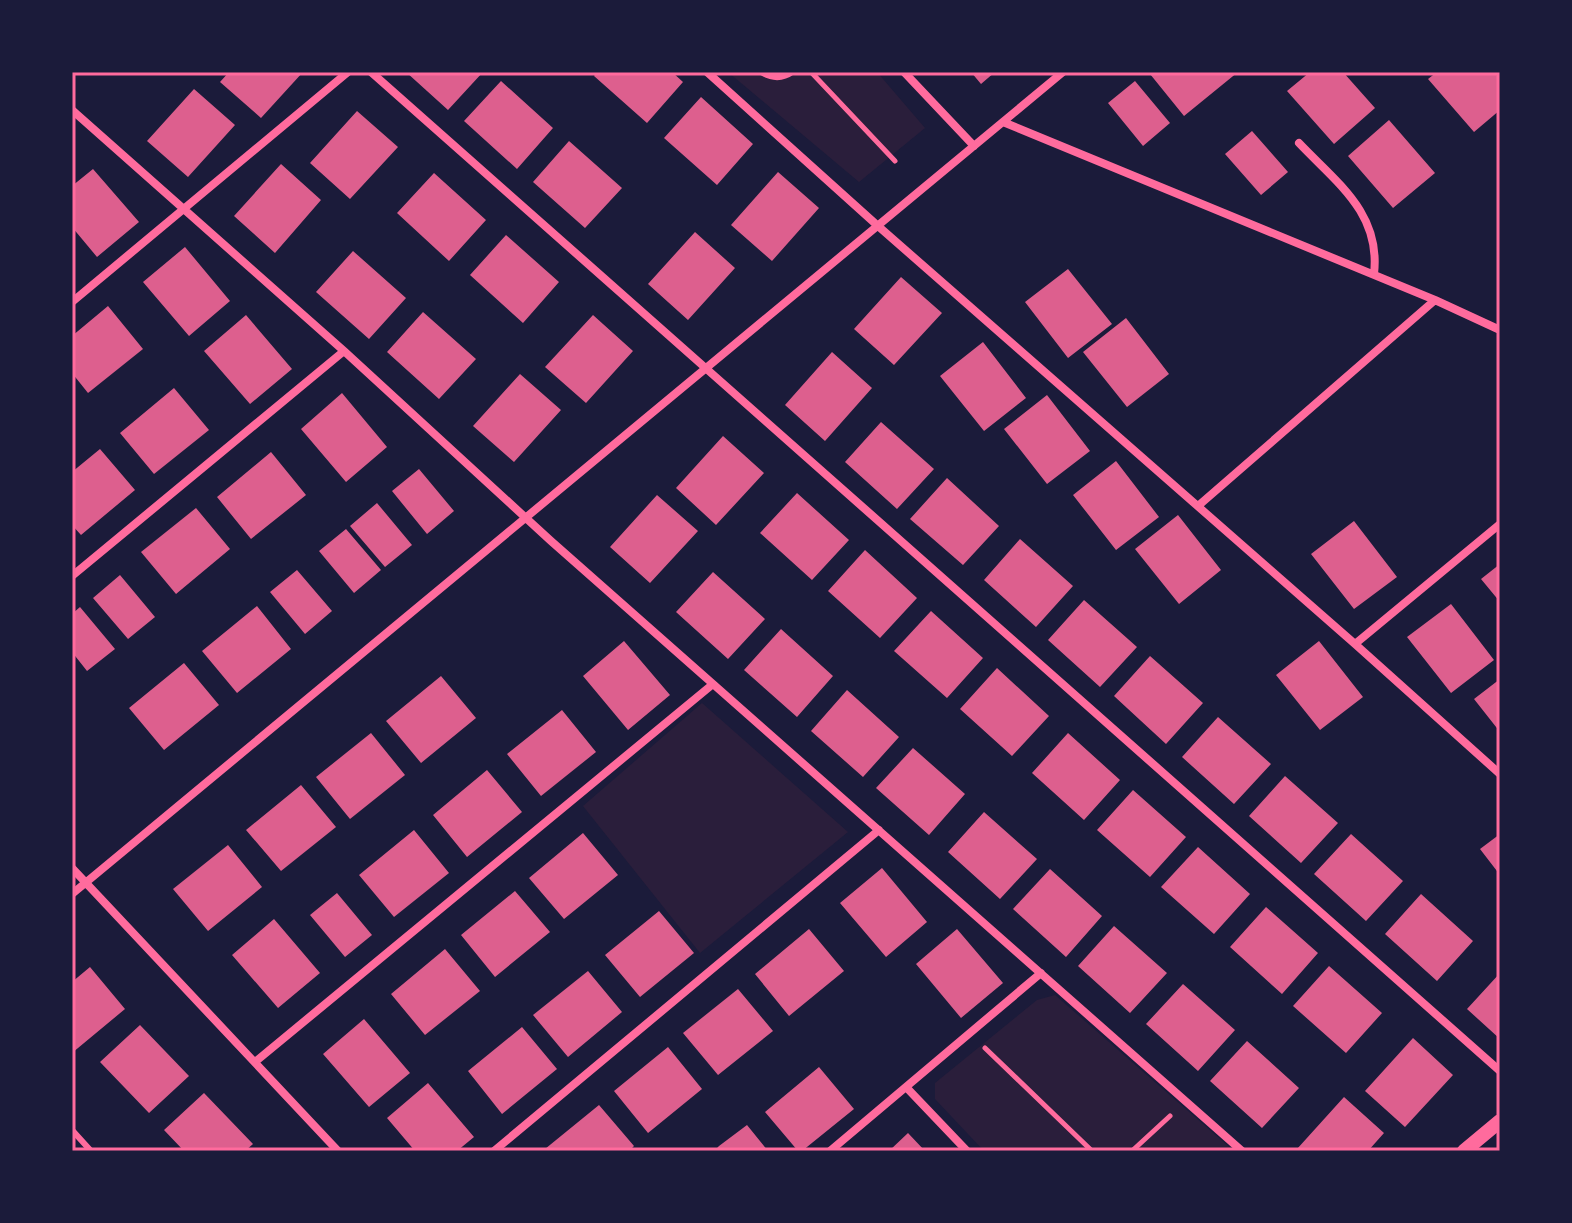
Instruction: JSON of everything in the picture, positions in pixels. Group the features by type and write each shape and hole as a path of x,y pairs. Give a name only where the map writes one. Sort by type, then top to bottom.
{"street":[{"path":"72,302 348,72"},
{"path":"371,72 1500,1071"},
{"path":"707,72 1500,774"},
{"path":"904,72 974,146"},
{"path":"72,894 1063,72"},
{"path":"72,110 344,351 525,518 1242,1151"},
{"path":"1003,122 1374,274 1500,330"},
{"path":"1299,143 1356,202 1368,221 1375,244 1374,274"},
{"path":"1198,506 1435,300"},
{"path":"72,576 344,351"},
{"path":"1355,644 1500,524"},
{"path":"255,1062 713,684"},
{"path":"494,1151 879,830"},
{"path":"72,868 338,1151"},
{"path":"830,1151 1041,973"},
{"path":"906,1087 967,1151"},
{"path":"1464,1151 1500,1121"}],"lane":[{"path":"72,1130 91,1151"}],"path":[{"path":"760,72 770,77 788,76 793,72"},
{"path":"811,72 895,161"},
{"path":"970,1033 1092,1151"},
{"path":"1132,1151 1186,1101"}],"shaded area":[{"path":"728,72 877,72 925,128 859,182"},
{"path":"702,703 848,832 700,953 583,806"},
{"path":"1055,995 1234,1151 984,1151 935,1099 935,1083 1037,1000"}],"building":[{"path":"229,72 303,72 261,118 220,82"},
{"path":"406,72 483,72 448,110"},
{"path":"597,72 672,72 683,82 647,123 594,76"},
{"path":"971,72 995,72 981,84"},
{"path":"1238,72 1184,116 1150,74"},
{"path":"1310,72 1343,72 1375,108 1334,144 1287,91"},
{"path":"1437,72 1494,72 1500,79 1500,110 1474,132 1428,79"},
{"path":"501,81 553,128 517,169 464,121"},
{"path":"1135,81 1170,123 1143,146 1108,103"},
{"path":"194,89 235,125 188,177 147,141"},
{"path":"701,97 753,144 717,185 664,138"},
{"path":"357,111 398,147 350,199 310,163"},
{"path":"1389,120 1435,173 1393,208 1348,156"},
{"path":"1252,131 1288,172 1261,195 1225,154"},
{"path":"569,141 622,188 585,228 533,182"},
{"path":"281,164 321,200 275,253 234,216"},
{"path":"93,169 139,222 97,257 72,227 72,186"},
{"path":"778,172 819,208 772,261 731,225"},
{"path":"434,173 486,220 449,261 397,213"},
{"path":"695,232 735,268 688,320 648,284"},
{"path":"506,235 559,282 523,323 470,275"},
{"path":"185,247 230,301 189,336 143,282"},
{"path":"353,251 406,298 369,339 316,292"},
{"path":"1068,269 1112,324 1068,358 1025,302"},
{"path":"901,277 942,313 894,365 854,329"},
{"path":"108,306 143,349 88,393 72,373 72,336"},
{"path":"423,312 476,359 439,399 387,352"},
{"path":"246,315 292,369 250,404 204,351"},
{"path":"593,315 633,351 586,403 545,367"},
{"path":"1126,318 1169,374 1127,407 1083,352"},
{"path":"983,342 1026,398 984,431 940,376"},
{"path":"832,352 872,388 825,441 785,405"},
{"path":"520,374 561,410 514,462 473,426"},
{"path":"174,388 209,430 154,474 120,433"},
{"path":"342,393 387,447 346,482 301,429"},
{"path":"1047,395 1090,451 1047,484 1004,429"},
{"path":"881,422 934,469 897,509 845,462"},
{"path":"723,436 764,473 716,525 676,488"},
{"path":"100,449 135,490 81,535 72,525 72,472"},
{"path":"271,452 306,495 251,539 217,497"},
{"path":"1116,461 1159,517 1116,550 1073,495"},
{"path":"419,469 454,511 427,534 392,491"},
{"path":"947,478 999,526 963,565 910,519"},
{"path":"797,493 849,540 812,580 760,533"},
{"path":"657,495 698,531 650,583 610,547"},
{"path":"377,503 412,545 385,567 350,526"},
{"path":"196,508 230,549 176,594 141,552"},
{"path":"1178,515 1221,570 1179,604 1135,549"},
{"path":"1354,521 1397,577 1354,609 1311,554"},
{"path":"346,529 381,570 354,593 319,551"},
{"path":"1020,539 1073,586 1036,627 984,580"},
{"path":"865,550 917,598 880,638 828,591"},
{"path":"1500,564 1500,602 1481,579"},
{"path":"297,570 332,611 305,634 270,592"},
{"path":"713,572 765,619 728,659 676,612"},
{"path":"120,575 155,617 128,639 93,598"},
{"path":"1084,600 1137,647 1100,687 1048,640"},
{"path":"1451,604 1494,660 1451,693 1407,637"},
{"path":"257,606 291,649 237,693 202,651"},
{"path":"80,607 115,649 87,671 72,652 72,614"},
{"path":"931,611 983,658 947,698 894,651"},
{"path":"781,629 833,676 797,717 744,670"},
{"path":"624,641 670,695 628,730 583,676"},
{"path":"1319,641 1363,697 1320,730 1276,675"},
{"path":"1150,656 1203,703 1166,744 1114,696"},
{"path":"184,663 219,705 164,750 129,708"},
{"path":"997,668 1049,716 1012,756 960,709"},
{"path":"441,676 476,718 421,763 386,721"},
{"path":"1500,679 1500,732 1474,699"},
{"path":"847,690 899,737 863,777 811,731"},
{"path":"562,710 596,752 541,796 507,754"},
{"path":"1218,717 1271,764 1234,804 1182,757"},
{"path":"371,733 405,775 350,819 316,777"},
{"path":"1068,733 1120,780 1084,820 1032,773"},
{"path":"913,748 965,794 929,835 876,788"},
{"path":"487,770 522,812 467,857 433,815"},
{"path":"1285,776 1338,823 1301,863 1249,816"},
{"path":"301,785 336,827 281,871 246,830"},
{"path":"1133,790 1186,837 1150,877 1097,830"},
{"path":"984,812 1037,859 1000,899 948,852"},
{"path":"414,830 449,873 394,917 359,875"},
{"path":"583,833 618,875 564,919 529,878"},
{"path":"1351,834 1403,881 1366,921 1314,874"},
{"path":"1500,834 1500,875 1480,849"},
{"path":"228,845 262,887 208,931 173,889"},
{"path":"1198,847 1250,894 1214,934 1161,887"},
{"path":"882,868 927,922 886,957 840,903"},
{"path":"1050,869 1102,916 1066,957 1013,909"},
{"path":"515,891 550,932 495,977 461,935"},
{"path":"337,893 372,935 345,957 310,915"},
{"path":"1421,894 1473,941 1437,981 1385,934"},
{"path":"1266,907 1318,953 1282,994 1230,947"},
{"path":"659,911 694,953 640,997 605,955"},
{"path":"274,919 320,973 278,1008 232,955"},
{"path":"1114,926 1167,973 1130,1013 1078,966"},
{"path":"809,929 844,971 789,1016 755,974"},
{"path":"957,929 1003,983 961,1018 916,964"},
{"path":"445,949 480,991 425,1035 391,994"},
{"path":"1329,966 1382,1013 1346,1053 1293,1006"},
{"path":"90,967 125,1009 72,1053 72,982"},
{"path":"588,971 622,1012 568,1057 533,1015"},
{"path":"1500,973 1500,1039 1467,1009"},
{"path":"1183,984 1235,1030 1198,1071 1146,1024"},
{"path":"738,989 773,1031 718,1075 683,1033"},
{"path":"364,1019 410,1073 369,1107 323,1054"},
{"path":"140,1025 189,1076 149,1113 100,1062"},
{"path":"522,1027 557,1069 502,1114 468,1071"},
{"path":"1413,1038 1453,1075 1405,1127 1365,1091"},
{"path":"1247,1041 1299,1088 1262,1128 1210,1081"},
{"path":"668,1047 702,1089 648,1133 614,1091"},
{"path":"819,1067 854,1109 798,1151 765,1112"},
{"path":"428,1083 474,1137 457,1151 415,1151 387,1118"},
{"path":"204,1093 253,1144 245,1151 184,1151 164,1130"},
{"path":"1344,1097 1384,1133 1368,1151 1299,1151 1297,1149"},
{"path":"599,1105 634,1146 629,1151 545,1149"},
{"path":"747,1125 768,1151 714,1151 719,1146"},
{"path":"908,1133 925,1151 889,1151"}]}
